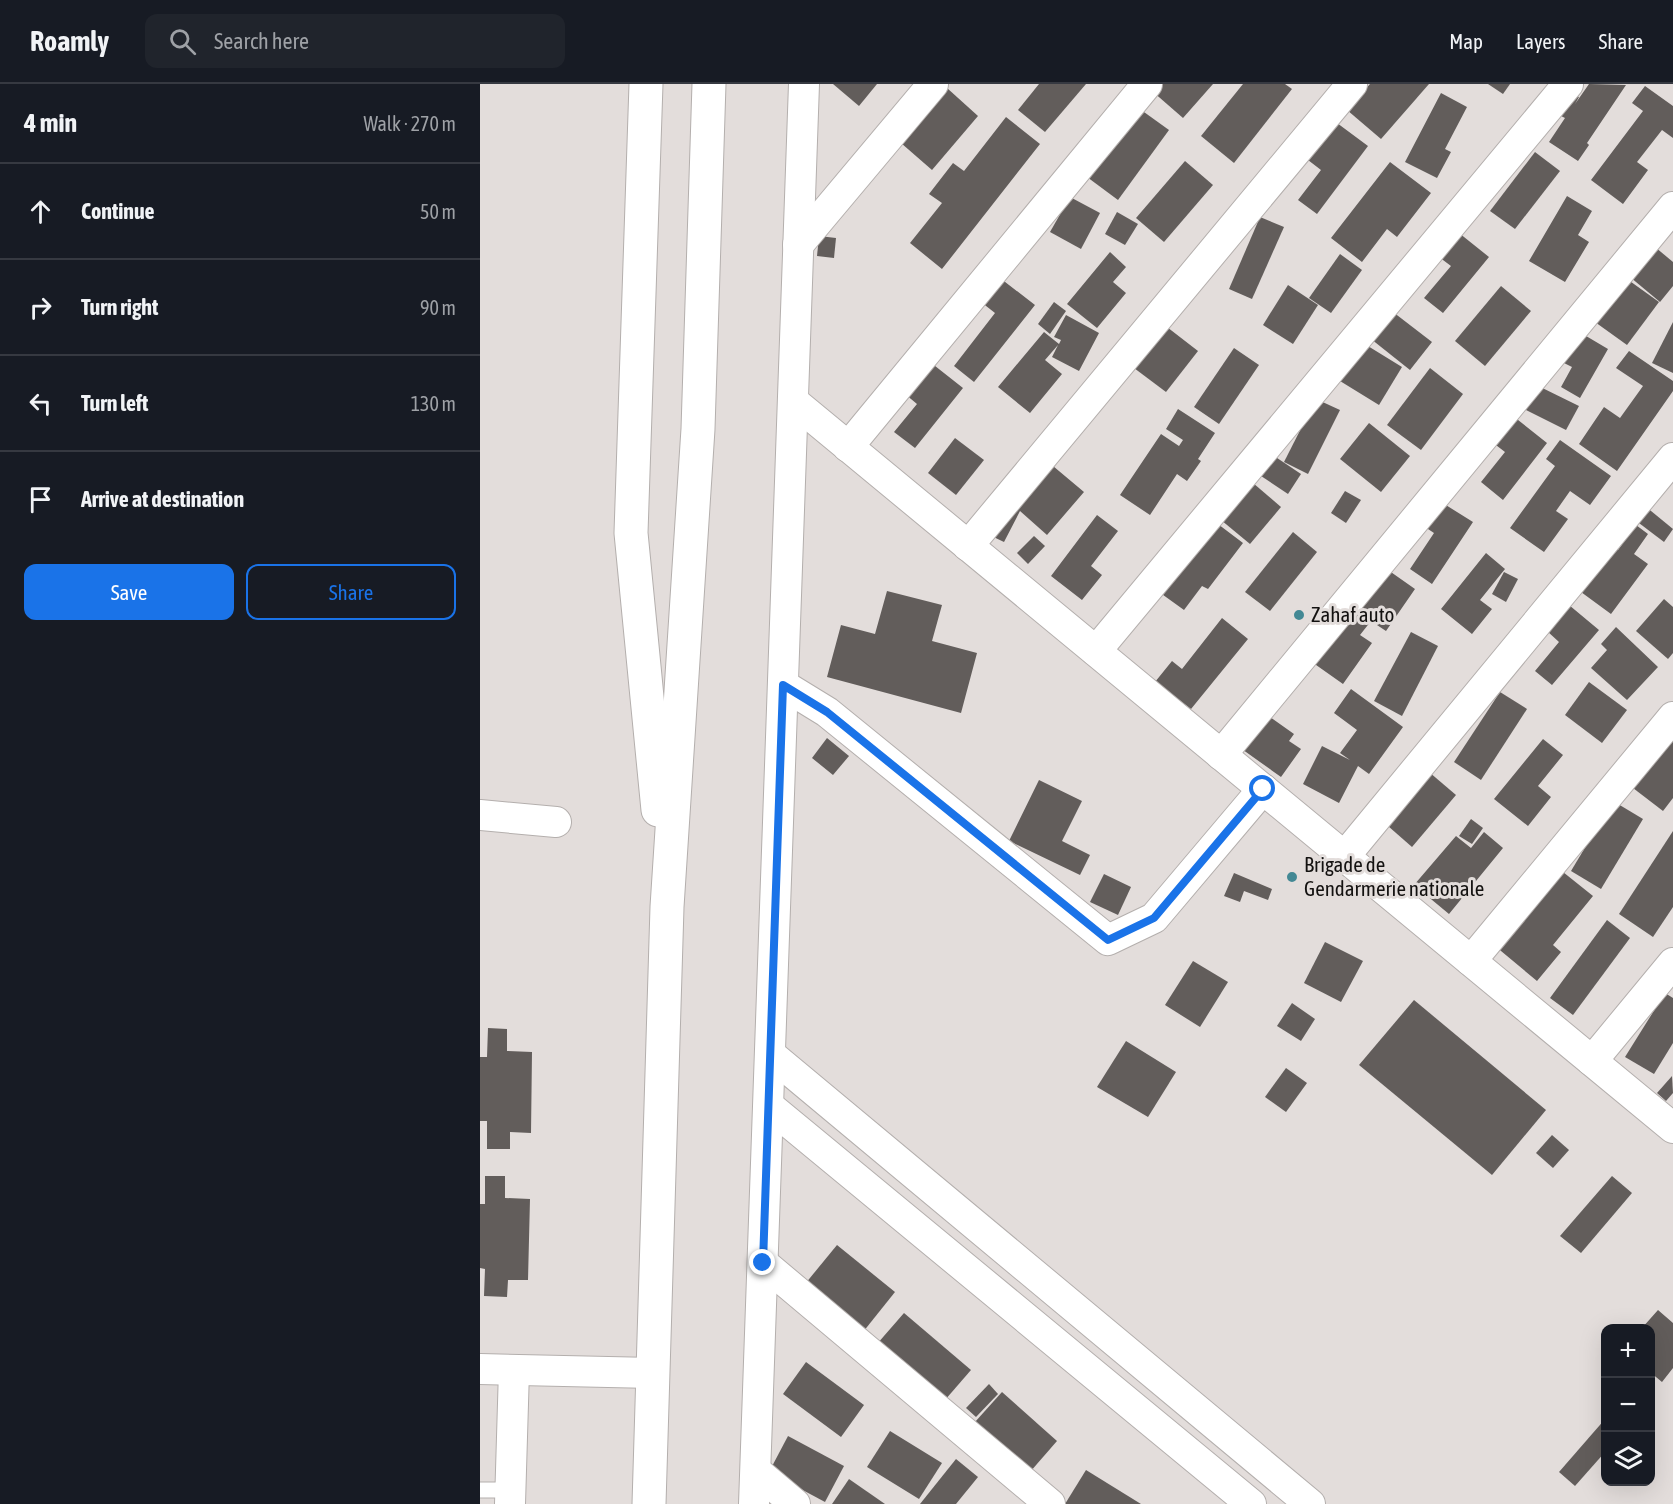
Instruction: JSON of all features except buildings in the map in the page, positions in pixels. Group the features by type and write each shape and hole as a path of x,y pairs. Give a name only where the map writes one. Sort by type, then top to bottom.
{"main road":[{"path":"646,84 631,533 667,907"},
{"path":"649,1504 667,907 698,429 709,84"}],"street":[{"path":"754,1504 804,84"},
{"path":"798,245 933,84"},
{"path":"848,447 1147,84"},
{"path":"968,546 1352,84"},
{"path":"1096,651 1568,84"},
{"path":"1221,754 1673,207"},
{"path":"793,401 1673,1128"},
{"path":"1344,857 1673,458"},
{"path":"783,685 827,712 1108,940 1154,918 1263,789"},
{"path":"1471,961 1673,717"},
{"path":"480,815 556,822"},
{"path":"1592,1061 1673,963"},
{"path":"770,1054 1310,1504"},
{"path":"769,1106 1251,1504"},
{"path":"763,1263 1050,1504"},
{"path":"480,1369 653,1373"},
{"path":"510,1497 514,1370"},
{"path":"756,1471 795,1504"}],"lane":[{"path":"480,1490 510,1497"}],"place":[{"name":"Zahaf auto","path":"1299,615"},
{"name":"Brigade de Gendarmerie nationale","path":"1292,877"}],"route":[{"path":"763,1263 783,685 827,712 1108,940 1154,918 1263,789"}]}
